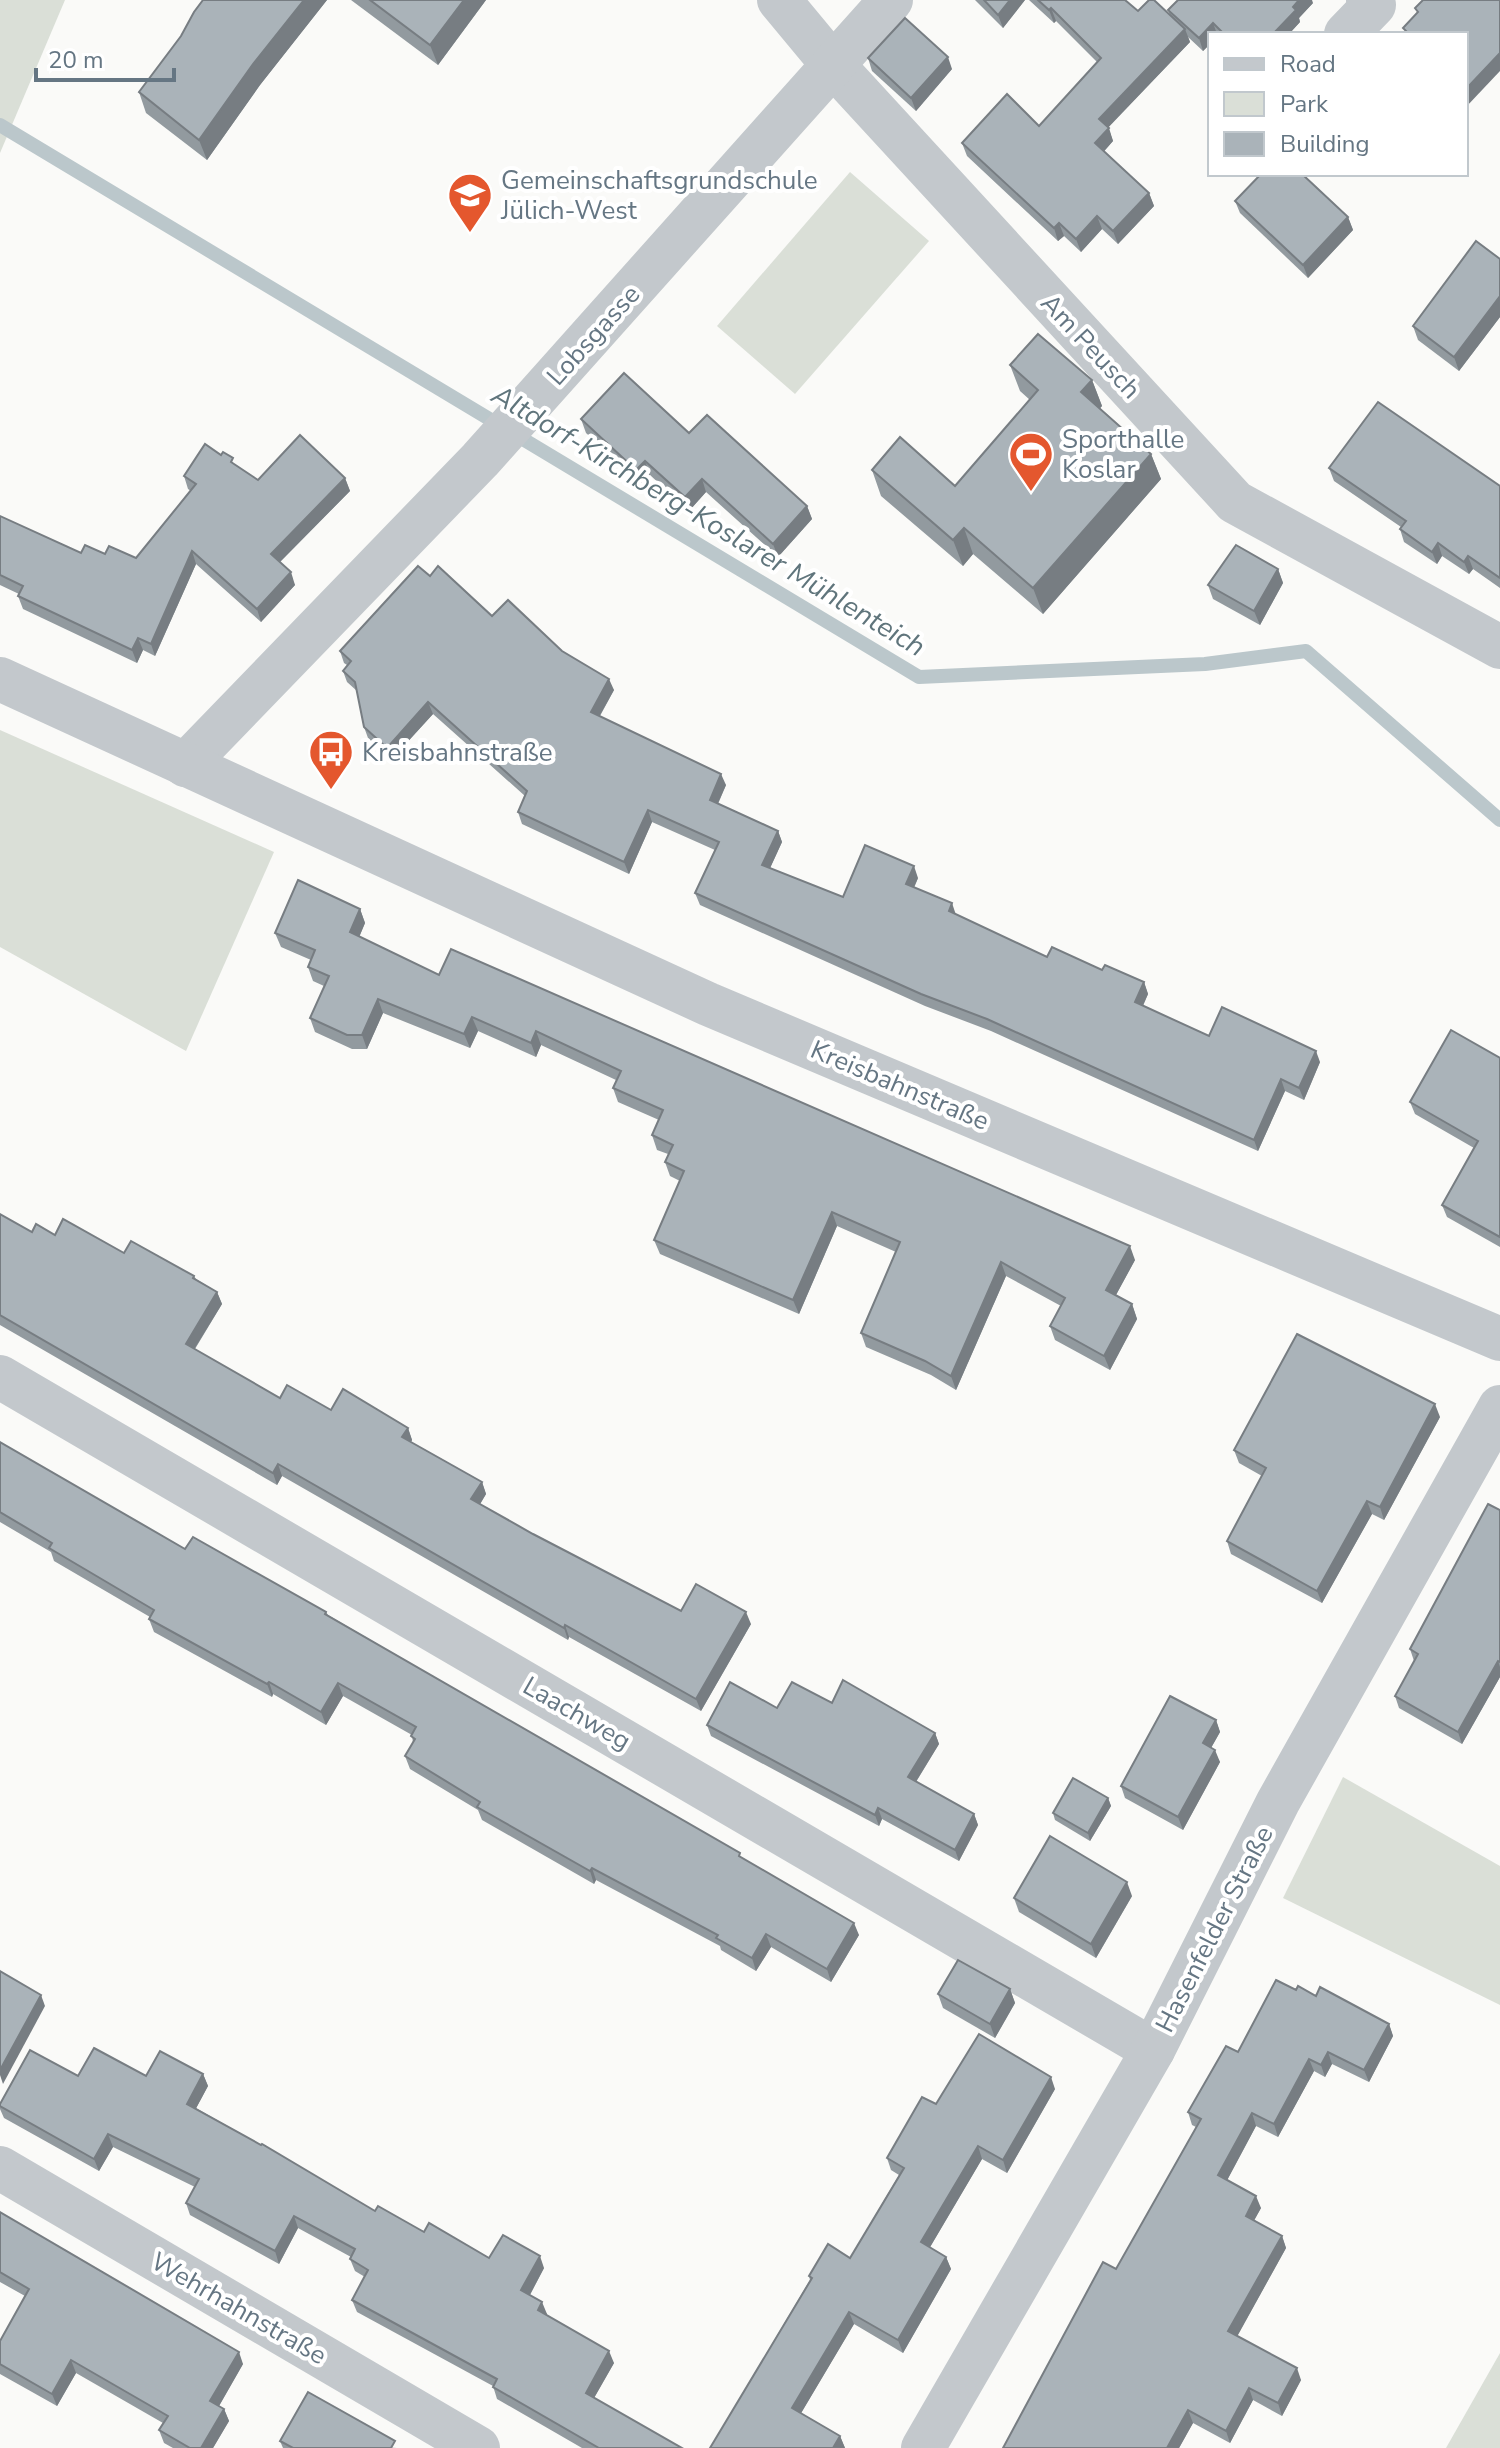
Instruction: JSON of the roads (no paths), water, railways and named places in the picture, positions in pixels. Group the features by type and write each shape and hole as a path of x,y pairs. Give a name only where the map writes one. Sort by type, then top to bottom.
{"street":[{"name":"Am Peusch","path":"779,0 833,65 1235,502 1500,647"},
{"name":"Lobsgasse","path":"185,765 480,460 891,0"},
{"name":"Kreisbahnstraße","path":"0,679 708,1004 1500,1339"},
{"name":"Laachweg","path":"0,1377 1153,2050"},
{"name":"Hasenfelder Straße","path":"923,2448 1153,2050 1278,1802 1500,1407"},
{"name":"Wehrhahnstraße","path":"0,2168 478,2448"}],"waterway":[{"name":"Altdorf-Kirchberg-Koslarer Mühlenteich","path":"0,125 919,677 1205,664 1306,651 1500,820"}],"place":[{"name":"Gemeinschaftsgrundschule Jülich-West","path":"470,234"},
{"name":"Sporthalle Koslar","path":"1031,493"},
{"name":"Kreisbahnstraße","path":"331,791"}]}
